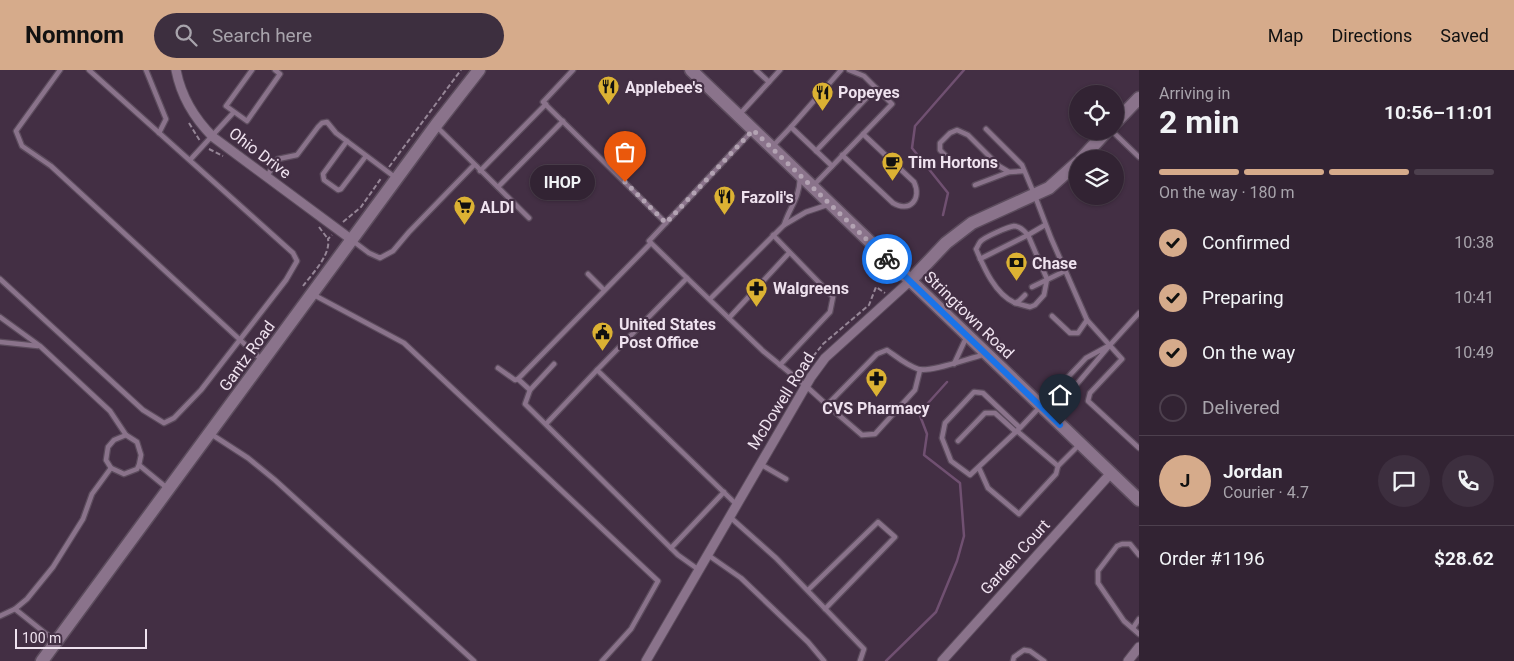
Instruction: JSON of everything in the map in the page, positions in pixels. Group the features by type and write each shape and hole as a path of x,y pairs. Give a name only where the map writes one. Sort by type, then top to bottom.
{"main road":[{"name":"Gantz Road","path":"42,661 436,125 479,70"},
{"name":"Stringtown Road","path":"690,70 1139,500"},
{"path":"1124,114 1139,98"},
{"path":"1089,150 1099,140"},
{"name":"McDowell Road","path":"910,281 946,243 972,223 1035,196 1059,181 1069,171"}],"street":[{"name":"Ohio Drive","path":"176,70 178,83 194,115 213,136 352,240"},
{"name":"McDowell Road","path":"648,660 760,464 806,386 825,358 910,281"},
{"name":"Garden Court","path":"942,661 1111,473"},
{"path":"1128,661 1139,647"}],"lane":[{"path":"60,70 16,131 22,146 50,166 263,361"},
{"path":"0,279 143,410 164,423 174,418 201,390 286,280 297,261 293,253 89,70"},
{"path":"146,70 166,119 158,133"},
{"path":"252,70 226,106 247,121 280,74 275,70"},
{"path":"572,70 543,102 666,223"},
{"path":"756,70 769,82"},
{"path":"738,116 780,70"},
{"path":"771,148 841,70"},
{"path":"812,187 892,104 864,76 849,70"},
{"path":"816,151 876,88"},
{"path":"480,171 546,104"},
{"path":"190,160 234,113"},
{"path":"498,187 563,121"},
{"path":"267,176 278,159 297,155 322,123 327,122 336,133 397,179"},
{"path":"436,125 529,218"},
{"path":"791,127 832,166"},
{"path":"986,129 1019,161 1087,320 1122,359 1090,393 1088,401 1139,448"},
{"path":"518,379 651,243 649,241 753,130"},
{"path":"945,155 940,150 940,144 950,133 957,130 968,135 999,166 1009,172"},
{"path":"842,155 893,203 900,207 907,207 914,202 918,189 914,182 863,134"},
{"path":"1121,140 1139,157"},
{"path":"346,141 323,174 324,180 338,190 341,189 366,156"},
{"path":"352,240 369,253 380,258 393,251 474,165"},
{"path":"975,185 1009,172 1024,171"},
{"path":"784,225 787,214 796,201 800,175"},
{"path":"710,299 784,225 806,212 830,204"},
{"path":"980,259 1046,225"},
{"path":"1014,226 1023,230 1028,235 1047,279 1044,295 1030,307 1014,303 1001,293 976,249 979,242 983,239 1014,226"},
{"path":"772,235 833,297 830,312 780,365"},
{"path":"651,243 780,365 862,435 875,434 916,390 920,370"},
{"path":"729,318 788,253"},
{"path":"1032,287 1066,271"},
{"path":"588,274 604,290"},
{"path":"546,424 687,278"},
{"path":"313,294 404,344 658,581 631,629 605,660"},
{"path":"1014,303 1025,295"},
{"path":"1041,407 1060,404 1139,313"},
{"path":"1052,316 1070,333 1078,333 1087,320"},
{"path":"0,317 40,346 110,411 126,435 137,442 141,455 140,465 137,469 124,474 111,468 106,460 108,448 114,440 126,435"},
{"path":"954,364 967,336"},
{"path":"0,342 40,346"},
{"path":"1018,431 983,393 974,392 945,423 942,438 951,461 970,475 1018,431 1086,358 1110,345"},
{"path":"827,405 877,354 887,350 907,364 920,370 954,364 986,354"},
{"path":"554,364 530,390 525,404 678,555 699,570"},
{"path":"498,368 515,380 518,379 530,390"},
{"path":"597,370 737,505"},
{"path":"958,441 985,413 995,413 1058,466"},
{"path":"210,433 248,458 275,480 474,661"},
{"path":"979,468 988,488 1019,514 1056,474 1058,466 1080,444"},
{"path":"760,464 786,479"},
{"path":"140,465 169,489"},
{"path":"0,616 27,599 53,567 83,519 92,494 111,468"},
{"path":"671,548 724,492"},
{"path":"730,517 776,558 864,649 860,661"},
{"path":"808,590 878,522 895,537 825,609"},
{"path":"1139,555 1130,544 1122,544 1117,546 1098,571 1098,583 1124,621 1139,634"},
{"path":"708,555 741,578 808,642 824,661"},
{"path":"15,608 56,642"},
{"path":"1132,628 1139,619"},
{"path":"1013,661 1014,657 1024,650 1044,661"}],"waterway":[{"path":"943,215 948,193 912,148 915,126 964,70"},
{"path":"886,661 936,612 957,561 964,536 960,483 924,455 927,434 919,413 947,382"}],"way so far":[{"path":"625,182 666,223 753,130 887,259"}],"place":[{"name":"Applebee's","path":"609,106"},
{"name":"Popeyes","path":"822,111"},
{"name":"Tim Hortons","path":"892,181"},
{"name":"IHOP","path":"625,182"},
{"name":"Fazoli's","path":"725,216"},
{"name":"ALDI","path":"464,226"},
{"name":"Chase","path":"1016,282"},
{"name":"Walgreens","path":"757,307"},
{"name":"United States Post Office","path":"603,352"},
{"name":"CVS Pharmacy","path":"876,398"}],"route":[{"path":"887,259 1060,425"}]}
